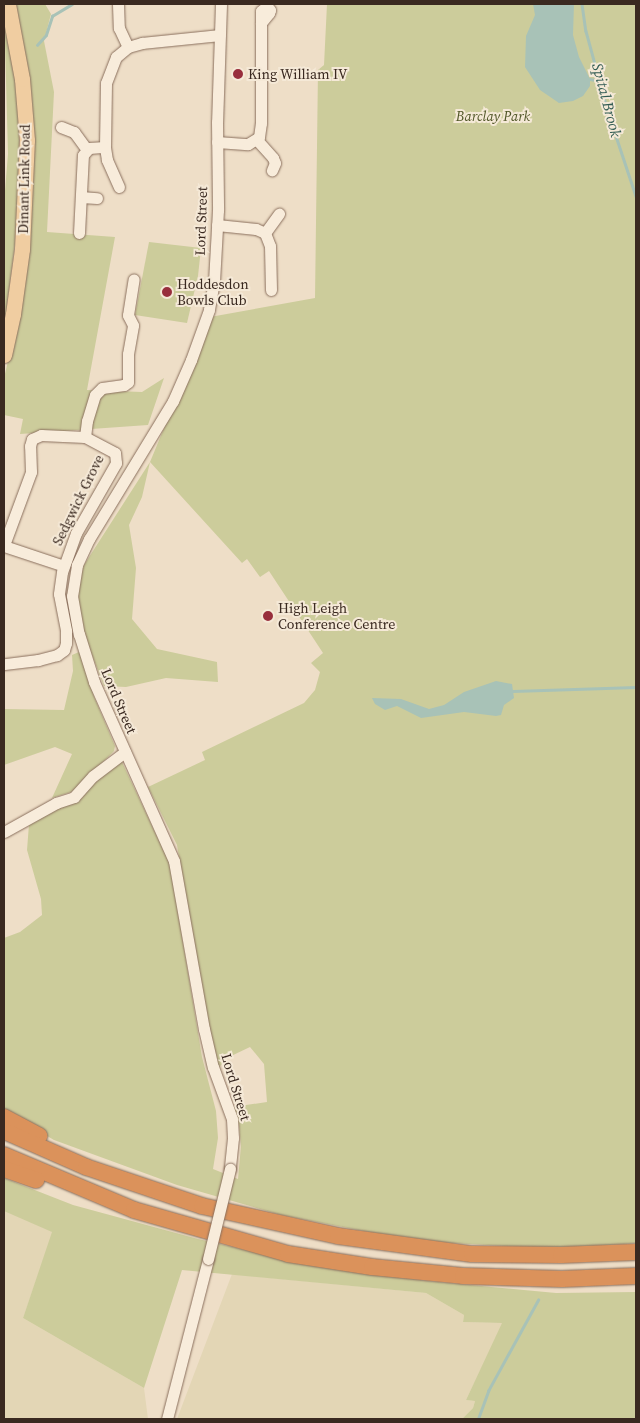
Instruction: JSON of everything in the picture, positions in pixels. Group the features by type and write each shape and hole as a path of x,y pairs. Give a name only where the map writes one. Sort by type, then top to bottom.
{"highway":[{"path":"4,1117 74,1152 202,1206"},
{"path":"4,1131 86,1167 202,1206 338,1236 472,1254 561,1255 636,1252"},
{"path":"4,1155 112,1202"},
{"path":"4,1169 194,1228 288,1254 372,1267 473,1276 562,1280 636,1276"}],"main road":[{"name":"Dinant Link Road","path":"4,355 13,314 22,249 27,158 22,79 8,4"}],"street":[{"path":"118,4 119,28 128,47"},
{"name":"Lord Street","path":"167,1419 230,1169 233,1138 232,1119 213,1067 204,1028 174,861 101,699 78,634 72,602 73,582 77,565 96,525 166,413 191,360 210,301 217,225 217,142 221,4"},
{"path":"256,140 260,123 261,23"},
{"path":"119,187 107,160 105,147 108,75 116,57 128,47 142,43 220,35"},
{"path":"61,127 74,132 87,150"},
{"path":"217,142 248,144 256,140"},
{"path":"256,140 266,148 273,158 275,163 272,170"},
{"path":"79,233 82,158 87,150 105,147"},
{"path":"81,197 97,198"},
{"path":"266,233 279,214"},
{"path":"217,225 256,229 266,233"},
{"path":"266,233 270,246 271,290"},
{"path":"64,566 4,546 31,472 30,446 32,439 41,435 85,437 87,421 95,394 102,388 124,385 128,382 128,354 133,325 128,315 134,279"},
{"name":"Sedgwick Grove","path":"4,664 38,660 57,655 64,650 66,631 59,594 64,566 76,533 117,459 115,453 85,437"},
{"path":"4,832 56,804 74,797 93,776 125,752"}],"shaded area":[{"path":"533,4 574,4 573,35 579,57 590,79 590,86 583,96 573,101 559,103 540,90 525,67 526,36 535,15"},
{"path":"496,681 512,684 514,698 504,705 501,715 496,716 464,712 421,718 397,706 385,710 375,704 372,698 401,699 429,709 444,705 464,692"},
{"path":"4,1209 53,1232 23,1318 144,1388 148,1419 4,1419"},
{"path":"232,1274 426,1293 464,1315 463,1322 503,1323 466,1400 475,1401 473,1408 462,1419 177,1419"}],"green space":[{"path":"13,4 45,4 51,14 44,41 54,92 47,232 115,237 87,390 142,392 164,378 148,425 20,434 23,419 4,415 4,378 10,353 33,171 31,92"},
{"name":"Barclay Park","path":"327,4 636,4 636,1243 558,1249 415,1241 281,1215 177,1185 54,1140 4,1111 4,938 20,932 42,915 41,899 27,850 29,824 57,806 84,795 96,780 121,760 170,864 202,1057 216,1111 218,1138 213,1169 238,1179 241,1146 239,1126 233,1107 267,1102 264,1064 250,1047 229,1057 218,1068 210,1039 177,845 148,787 205,760 202,752 304,703 315,690 320,672 311,663 323,653 269,571 260,577 247,559 242,563 150,462 210,317 315,298 318,70 324,65"},
{"path":"4,8 18,89 21,196 4,331 4,203 8,154"},
{"path":"149,242 201,248 198,276 187,323 135,315"},
{"path":"150,462 142,497 129,525 136,568 132,619 157,649 217,662 218,682 166,678 126,687 104,686 78,619 77,589 84,565"},
{"path":"79,652 95,699 115,746 114,751 74,791 52,798 72,754 55,747 4,765 4,709 64,710 73,671 72,655"},
{"path":"4,1178 73,1205 198,1239 305,1264 428,1281 556,1293 636,1292 636,1419 462,1419 473,1408 475,1401 466,1400 502,1323 463,1322 464,1315 426,1293 182,1270 144,1388 23,1318 52,1232 4,1211"}],"waterway":[{"path":"37,45 46,35 52,16 72,4"},
{"name":"Spital Brook","path":"582,4 586,31 608,112 636,196"},
{"path":"590,79 600,81"},
{"path":"513,691 636,687"},
{"path":"478,1419 488,1391 538,1300"}],"place":[{"name":"King William IV","path":"238,74"},
{"name":"Hoddesdon Bowls Club","path":"167,292"},
{"name":"High Leigh Conference Centre","path":"268,616"}]}
